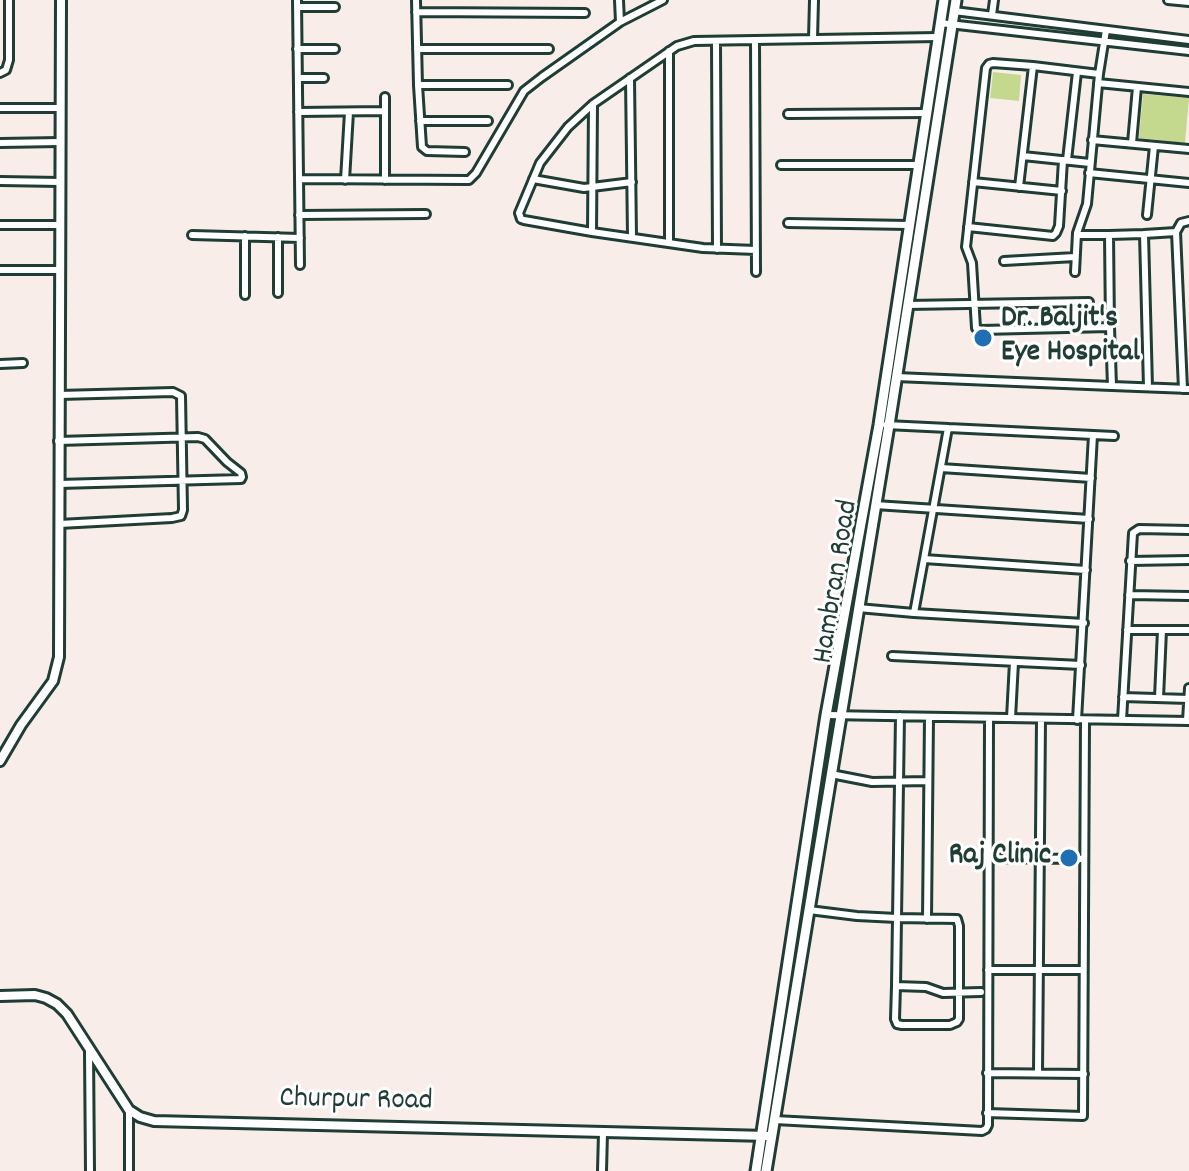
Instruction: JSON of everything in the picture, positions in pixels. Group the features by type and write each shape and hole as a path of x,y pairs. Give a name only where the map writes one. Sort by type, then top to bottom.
{"main road":[{"name":"Hambran Road","path":"756,1171 775,1120 875,505 899,325 907,305 956,0"},
{"name":"Hambran Road","path":"766,1171 767,1136 826,715 896,377 909,225 943,5"}],"street":[{"path":"0,73 8,65 9,0"},
{"path":"0,761 55,675 60,646 61,0"},
{"path":"416,0 421,142 424,150 465,152"},
{"path":"619,0 620,22"},
{"path":"299,179 465,181 472,178 524,91 620,22 663,0"},
{"path":"813,39 814,0"},
{"path":"992,15 994,0"},
{"path":"1168,0 1189,2"},
{"path":"300,265 297,4 335,7"},
{"path":"943,5 954,11 1189,40"},
{"path":"416,12 585,13"},
{"path":"940,23 1189,51"},
{"path":"1075,272 1077,235 1086,210 1106,30"},
{"path":"756,250 717,249 592,232 521,219 520,208 540,163 568,127 593,104 677,46 694,41 938,37"},
{"path":"0,40 9,40"},
{"path":"755,40 756,272"},
{"path":"716,41 717,249"},
{"path":"297,49 335,49"},
{"path":"417,49 549,49"},
{"path":"669,51 669,243"},
{"path":"1099,74 993,63 987,67 966,247 972,263 975,325 978,330 1110,327"},
{"path":"1019,187 1033,66"},
{"path":"968,227 1053,236 1056,233 1077,72"},
{"path":"298,78 324,78"},
{"path":"630,78 632,237"},
{"path":"1098,83 1189,92"},
{"path":"418,85 508,85"},
{"path":"1132,143 1137,87"},
{"path":"385,97 385,180"},
{"path":"592,232 593,104"},
{"path":"0,108 60,108"},
{"path":"298,112 385,111"},
{"path":"345,180 349,112"},
{"path":"788,114 926,113"},
{"path":"420,121 488,121"},
{"path":"1092,140 1189,149"},
{"path":"0,143 60,142"},
{"path":"1147,215 1154,146"},
{"path":"1023,156 1090,163"},
{"path":"781,165 918,165"},
{"path":"1089,173 1189,183"},
{"path":"533,179 593,188 632,182"},
{"path":"0,181 60,182"},
{"path":"973,182 1062,191"},
{"path":"299,215 426,214"},
{"path":"896,377 1186,389 1176,232 1181,223 1189,221"},
{"path":"788,223 909,225"},
{"path":"0,225 60,225"},
{"path":"1077,235 1176,232"},
{"path":"1144,234 1148,387"},
{"path":"192,235 300,238"},
{"path":"1109,235 1112,386"},
{"path":"245,236 245,295"},
{"path":"278,237 278,293"},
{"path":"1004,261 1075,257"},
{"path":"0,270 59,270"},
{"path":"907,305 1089,302"},
{"path":"0,364 23,363"},
{"path":"59,395 177,394 182,401 183,510 178,517 59,524"},
{"path":"884,425 1114,436"},
{"path":"914,613 948,428"},
{"path":"987,1113 1083,1116 1081,665 1093,435"},
{"path":"58,441 198,437 205,439 242,477 59,484"},
{"path":"941,468 1091,478"},
{"path":"875,505 1089,519"},
{"path":"1122,720 1132,536 1135,531 1189,530"},
{"path":"924,559 1086,570"},
{"path":"1130,561 1189,560"},
{"path":"1129,595 1189,596"},
{"path":"858,608 1084,623"},
{"path":"1127,630 1189,630"},
{"path":"1159,698 1162,630"},
{"path":"892,656 1081,665"},
{"path":"1011,718 1014,662"},
{"path":"826,715 1188,721 1189,688"},
{"path":"1123,697 1189,699"},
{"path":"809,910 857,916 897,918 927,919 954,919 959,922 957,1022 950,1025 902,1025 897,1024 895,1019 896,986 897,918 899,781 900,716"},
{"path":"927,919 929,717"},
{"path":"775,1120 986,1129 989,718"},
{"path":"1038,1073 1041,719"},
{"path":"831,774 872,782 928,781"},
{"path":"989,858 1084,859"},
{"path":"988,970 1083,970"},
{"path":"896,986 926,987 943,993 981,992"},
{"path":"0,996 35,995 57,1004 67,1014 129,1110 129,1171"},
{"path":"89,1049 90,1171"},
{"path":"987,1073 1084,1074"},
{"name":"Churpur Road","path":"129,1110 154,1121 767,1136"},
{"path":"602,1171 603,1133"}],"green space":[{"path":"993,72 1021,75 1019,101 990,98"},
{"path":"1143,94 1189,98 1185,143 1139,138"}],"place":[{"name":"Dr. Baljit's Eye Hospital","path":"983,338"},
{"name":"Raj Clinic","path":"1069,858"}]}
